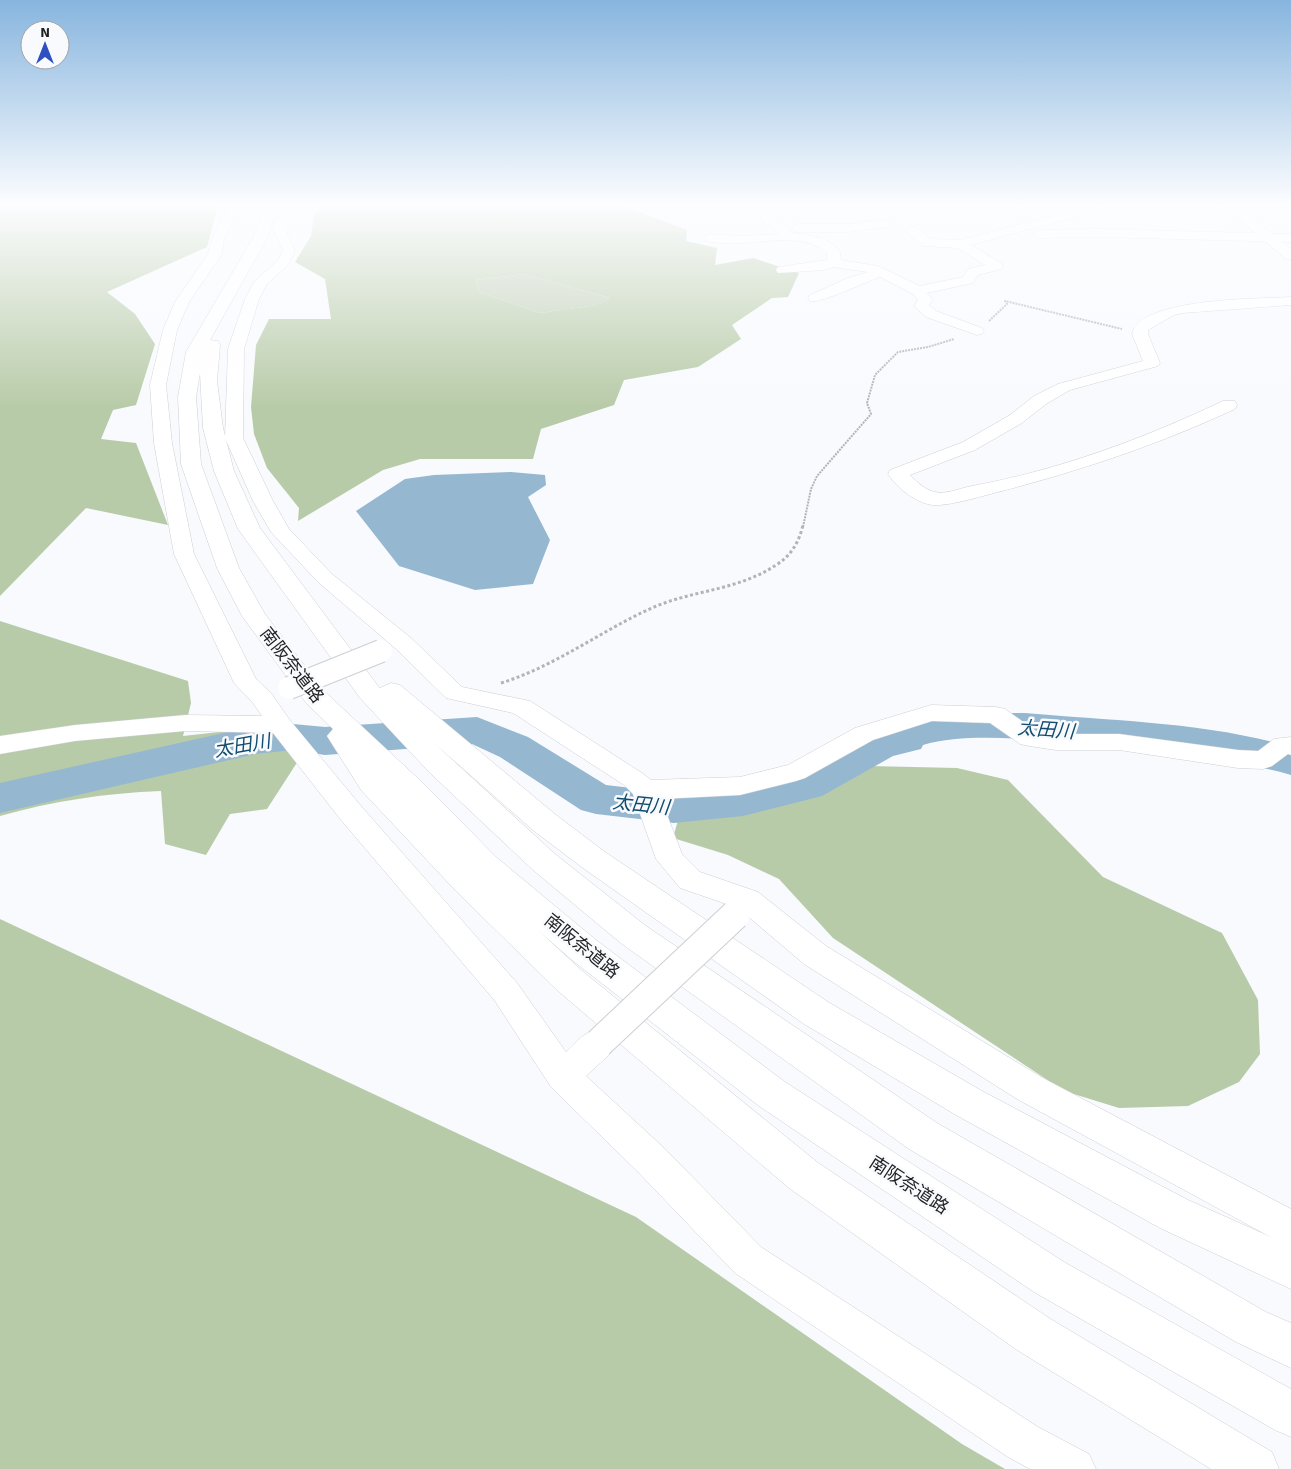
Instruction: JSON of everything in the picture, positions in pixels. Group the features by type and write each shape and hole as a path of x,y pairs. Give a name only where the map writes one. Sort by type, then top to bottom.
{"main road":[{"name":"南阪奈道路","path":"242,272 195,352 187,397 191,464 228,568 254,616 302,692 414,792 485,865 584,950 772,1094 1049,1277 1291,1414"},
{"name":"南阪奈道路","path":"243,272 223,311 209,356 208,381 213,428 224,471 249,529 324,632 370,692 440,766 544,862 634,935 923,1136 1251,1327 1291,1346"},
{"path":"324,632 373,672 399,699 545,823 594,860 816,1013 969,1103 1140,1196 1291,1268"},
{"path":"302,692 378,790 467,882 569,980 672,1068 804,1175 1024,1328 1255,1469"}],"street":[{"path":"203,272 182,302 170,330 158,385 163,442 184,554 246,683 262,698 280,725 351,812 506,992 563,1076 652,1160 748,1260 1023,1442 1074,1469"},
{"path":"272,272 261,282 252,299 236,349 234,438 263,501 281,532 392,647 454,693 521,707 577,746 633,779 646,790 670,858 690,880 741,908 1029,1088 1291,1229"},
{"path":"877,272 918,290 926,300 921,306 931,314 977,331"},
{"path":"918,290 968,280 975,272"},
{"path":"815,298 853,281 883,273"},
{"path":"1229,405 1169,432 1069,468 982,490 935,499 918,493 897,474 907,468 969,446 1016,419 1040,400 1064,387 1152,363 1140,334 1141,328 1170,312 1253,302 1291,301"},
{"path":"262,698 302,692 392,647"},
{"path":"646,790 740,786 796,772 864,734 931,713 996,715 1029,738 1056,742 1119,742 1238,759 1263,760 1283,746 1291,746"},
{"path":"0,745 75,733 185,723 280,725"},
{"path":"563,1076 741,908"}],"path":[{"path":"1005,301 1140,334"},
{"path":"460,694 507,682 532,672 616,624 657,606 701,592 751,581 771,571 791,552 803,534 814,481 826,464 871,414 867,403 876,375 898,352 928,347 958,338"}],"green space":[{"path":"0,272 152,272 107,292 135,314 155,344 136,405 113,410 101,439 136,443 168,525 86,508 0,596"},
{"path":"312,272 799,273 788,297 772,298 732,325 741,339 698,367 624,380 614,405 541,429 533,459 420,459 383,470 298,521 299,508 267,468 254,434 251,407 256,345 269,319 331,319 325,279","holes":["524,274 610,298 597,305 540,313 479,292 476,280"]},
{"path":"524,274 610,298 598,305 540,313 479,292 476,280"},
{"path":"0,621 188,681 191,703 183,736 265,727 298,761 267,809 230,814 206,855 165,844 161,791 80,799 0,816"},
{"path":"869,766 957,768 1008,780 1103,877 1222,933 1258,1000 1260,1054 1239,1082 1188,1106 1119,1108 1064,1091 833,938 779,879 728,855 673,838 678,820 730,816"},
{"path":"0,919 636,1217 962,1444 1005,1469 0,1469"}],"water":[{"path":"511,472 545,475 546,485 528,497 550,540 533,584 475,590 399,566 356,511 405,479 434,475"}],"waterway":[{"name":"太田川","path":"0,798 255,740 293,737 325,741 477,730 514,747 596,799 674,808 743,801 807,786 881,745 907,739 908,736 940,727 1025,726 1182,741 1257,751 1291,761"}]}
